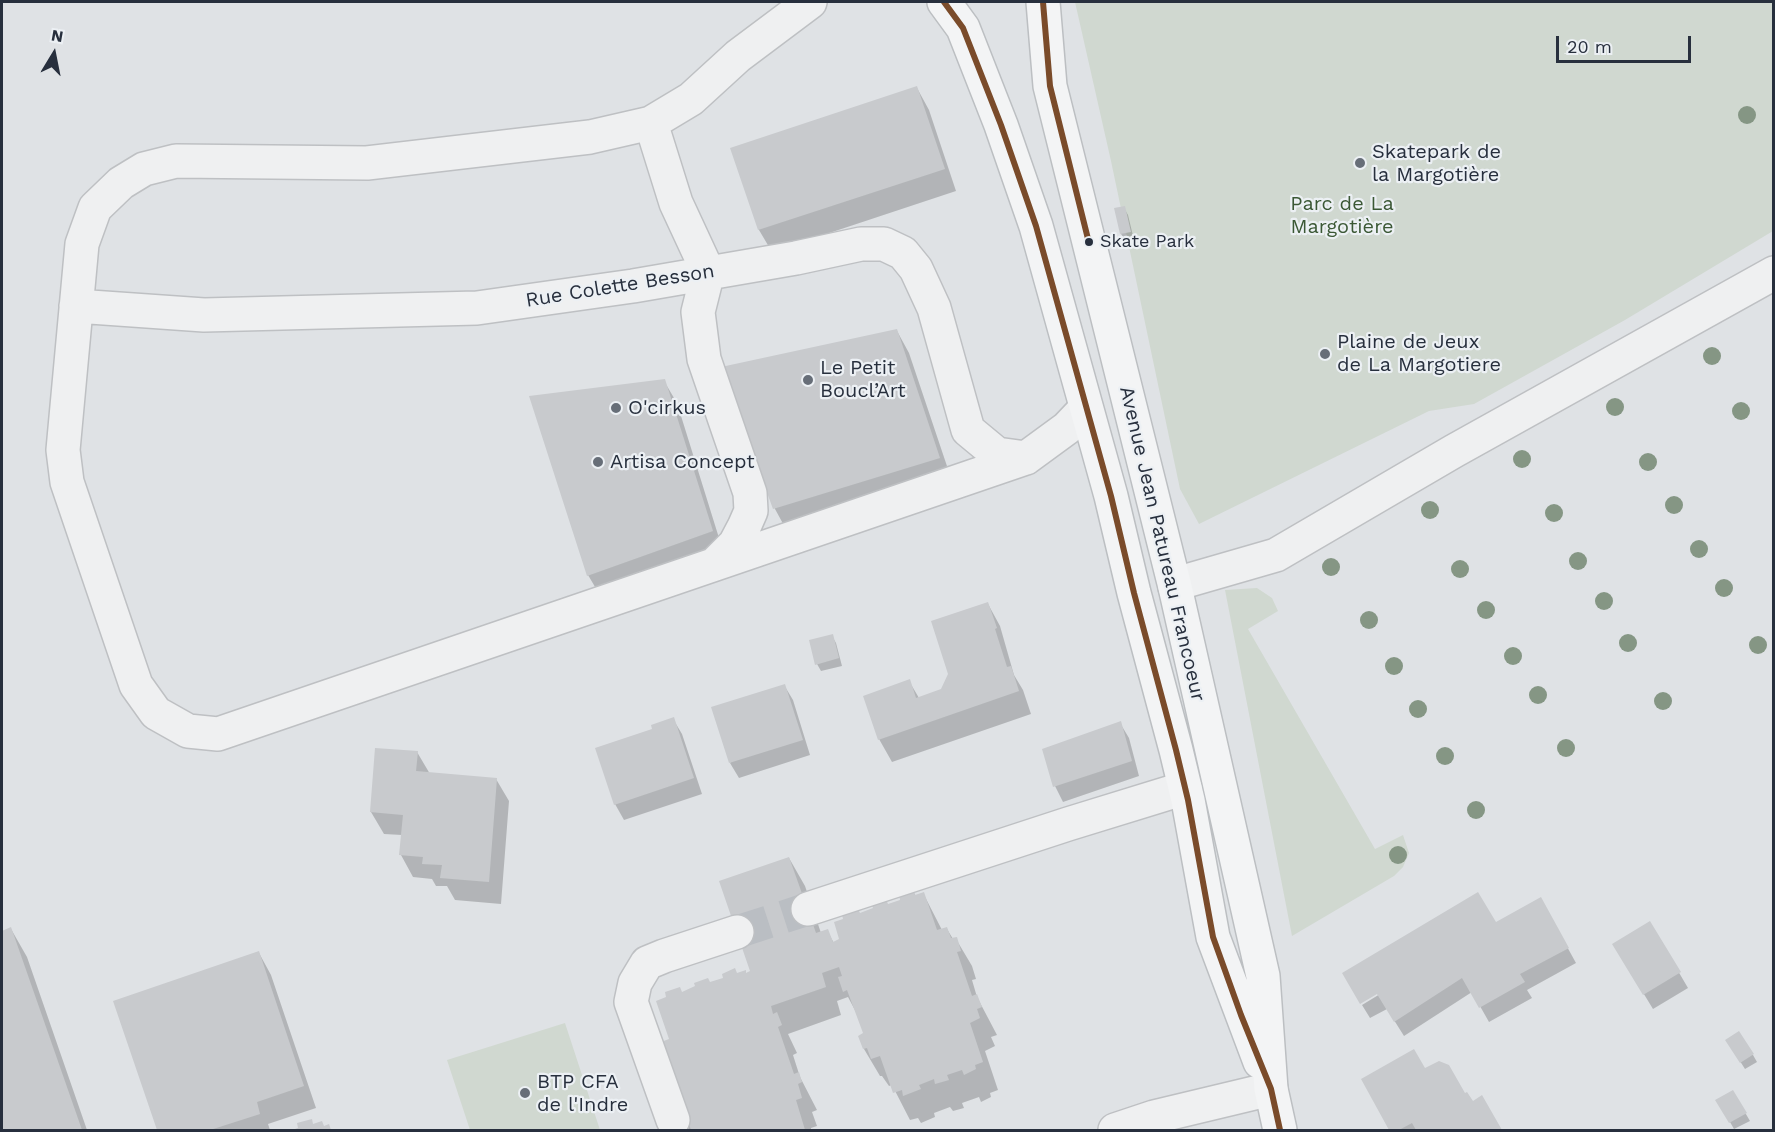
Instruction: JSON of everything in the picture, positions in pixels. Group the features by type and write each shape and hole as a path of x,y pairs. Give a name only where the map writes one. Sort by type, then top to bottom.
{"main road":[{"name":"Avenue Jean Patureau Francoeur","path":"944,2 963,28 1005,136 1036,226 1111,496 1185,788 1213,937 1271,1089"},
{"name":"Avenue Jean Patureau Francoeur","path":"1043,2 1050,86 1175,587 1263,976 1271,1089 1280,1131"}],"lane":[{"path":"810,2 738,56 691,99 651,123 590,137 368,163 176,161 144,169 121,183 95,208 82,244 63,450 67,482 136,685 156,713 188,731 218,734 1026,458 1067,428 1086,408"},
{"path":"651,123 676,203 708,272 698,312 704,359 750,493 751,511 735,544 715,564"},
{"name":"Rue Colette Besson","path":"76,306 204,315 477,308 633,286 796,258 861,244 884,244 903,253 916,269 934,308 968,430 997,454 1026,458"},
{"path":"1175,587 1186,580 1276,555 1444,457 1773,273"},
{"path":"808,909 1057,827 1185,788"},
{"path":"673,1120 631,1002 634,983 647,963 737,932"},
{"path":"1115,1131 1154,1117 1271,1089"}],"green space":[{"name":"Parc de La Margotière","path":"1075,2 1773,2 1773,231 1625,320 1474,404 1429,411 1199,524 1180,489"},
{"path":"1257,588 1272,598 1278,611 1248,629 1375,849 1403,835 1409,853 1403,867 1394,876 1292,936 1225,590"},
{"path":"565,1023 600,1130 470,1130 447,1060"}],"building":[{"path":"917,86 945,169 758,230 730,148"},
{"path":"1125,206 1131,232 1120,234 1114,208"},
{"path":"897,329 940,458 773,509 721,367"},
{"path":"665,379 713,531 587,576 529,396"},
{"path":"988,602 1007,667 1011,666 1019,691 878,740 863,696 910,679 916,698 941,689 948,674 931,621"},
{"path":"833,634 839,658 815,665 809,640"},
{"path":"785,684 803,740 729,763 711,707"},
{"path":"674,717 694,778 614,805 595,748 652,729 651,725"},
{"path":"1121,721 1132,761 1053,787 1042,749"},
{"path":"375,748 418,751 416,771 497,778 489,882 440,878 442,865 422,864 423,857 399,855 403,815 370,812"},
{"path":"789,857 816,933 828,929 833,942 839,939 834,922 843,919 842,914 858,909 860,913 873,908 871,903 886,899 888,904 900,900 899,894 913,889 915,895 924,892 937,930 947,927 951,938 957,937 961,951 957,952 972,996 977,994 982,1007 977,1009 980,1018 970,1023 983,1062 975,1065 976,1069 964,1075 962,1070 947,1075 949,1080 935,1084 934,1079 919,1085 921,1089 903,1096 902,1090 893,1093 880,1056 871,1059 867,1048 863,1049 858,1036 863,1033 847,990 843,992 838,977 842,976 839,967 822,973 826,987 771,1006 773,1014 777,1012 782,1025 778,1027 794,1074 799,1072 802,1082 798,1084 802,1098 796,1100 805,1130 691,1130 661,1042 669,1039 656,1001 666,997 665,992 680,987 682,992 695,986 694,983 708,978 710,982 723,978 722,974 735,968 737,973 750,971 719,881"},
{"path":"1478,892 1496,922 1541,897 1569,948 1520,974 1525,982 1479,1008 1462,978 1394,1022 1377,994 1360,1004 1342,973"},
{"path":"1650,921 1681,972 1643,995 1612,944"},
{"path":"11,927 82,1130 2,1130 2,931"},
{"path":"259,951 304,1086 257,1102 260,1114 210,1130 157,1130 113,1001"},
{"path":"1739,1031 1754,1054 1740,1063 1725,1040"},
{"path":"1414,1049 1425,1068 1439,1061 1449,1065 1465,1093 1467,1092 1473,1101 1482,1095 1502,1130 1416,1130 1412,1123 1399,1130 1389,1130 1361,1079"},
{"path":"1733,1090 1747,1113 1729,1123 1715,1100"},
{"path":"312,1119 313,1124 322,1121 324,1126 329,1124 331,1130 292,1130 298,1128 297,1123"}],"tunnel":[{"path":"737,932 808,909"}],"transit line":[{"path":"944,2 963,28 1001,125 1036,226 1111,496 1176,750 1188,800 1213,937 1271,1089 1280,1130"},
{"path":"1043,2 1050,86 1089,243"}],"place":[{"name":"Skatepark de la Margotière","path":"1360,163"},
{"name":"Skate Park","path":"1089,242"},
{"name":"Plaine de Jeux de La Margotiere","path":"1325,354"},
{"name":"Le Petit Boucl’Art","path":"808,380"},
{"name":"O'cirkus","path":"616,408"},
{"name":"Artisa Concept","path":"598,462"},
{"name":"BTP CFA de l'Indre","path":"525,1093"}]}
